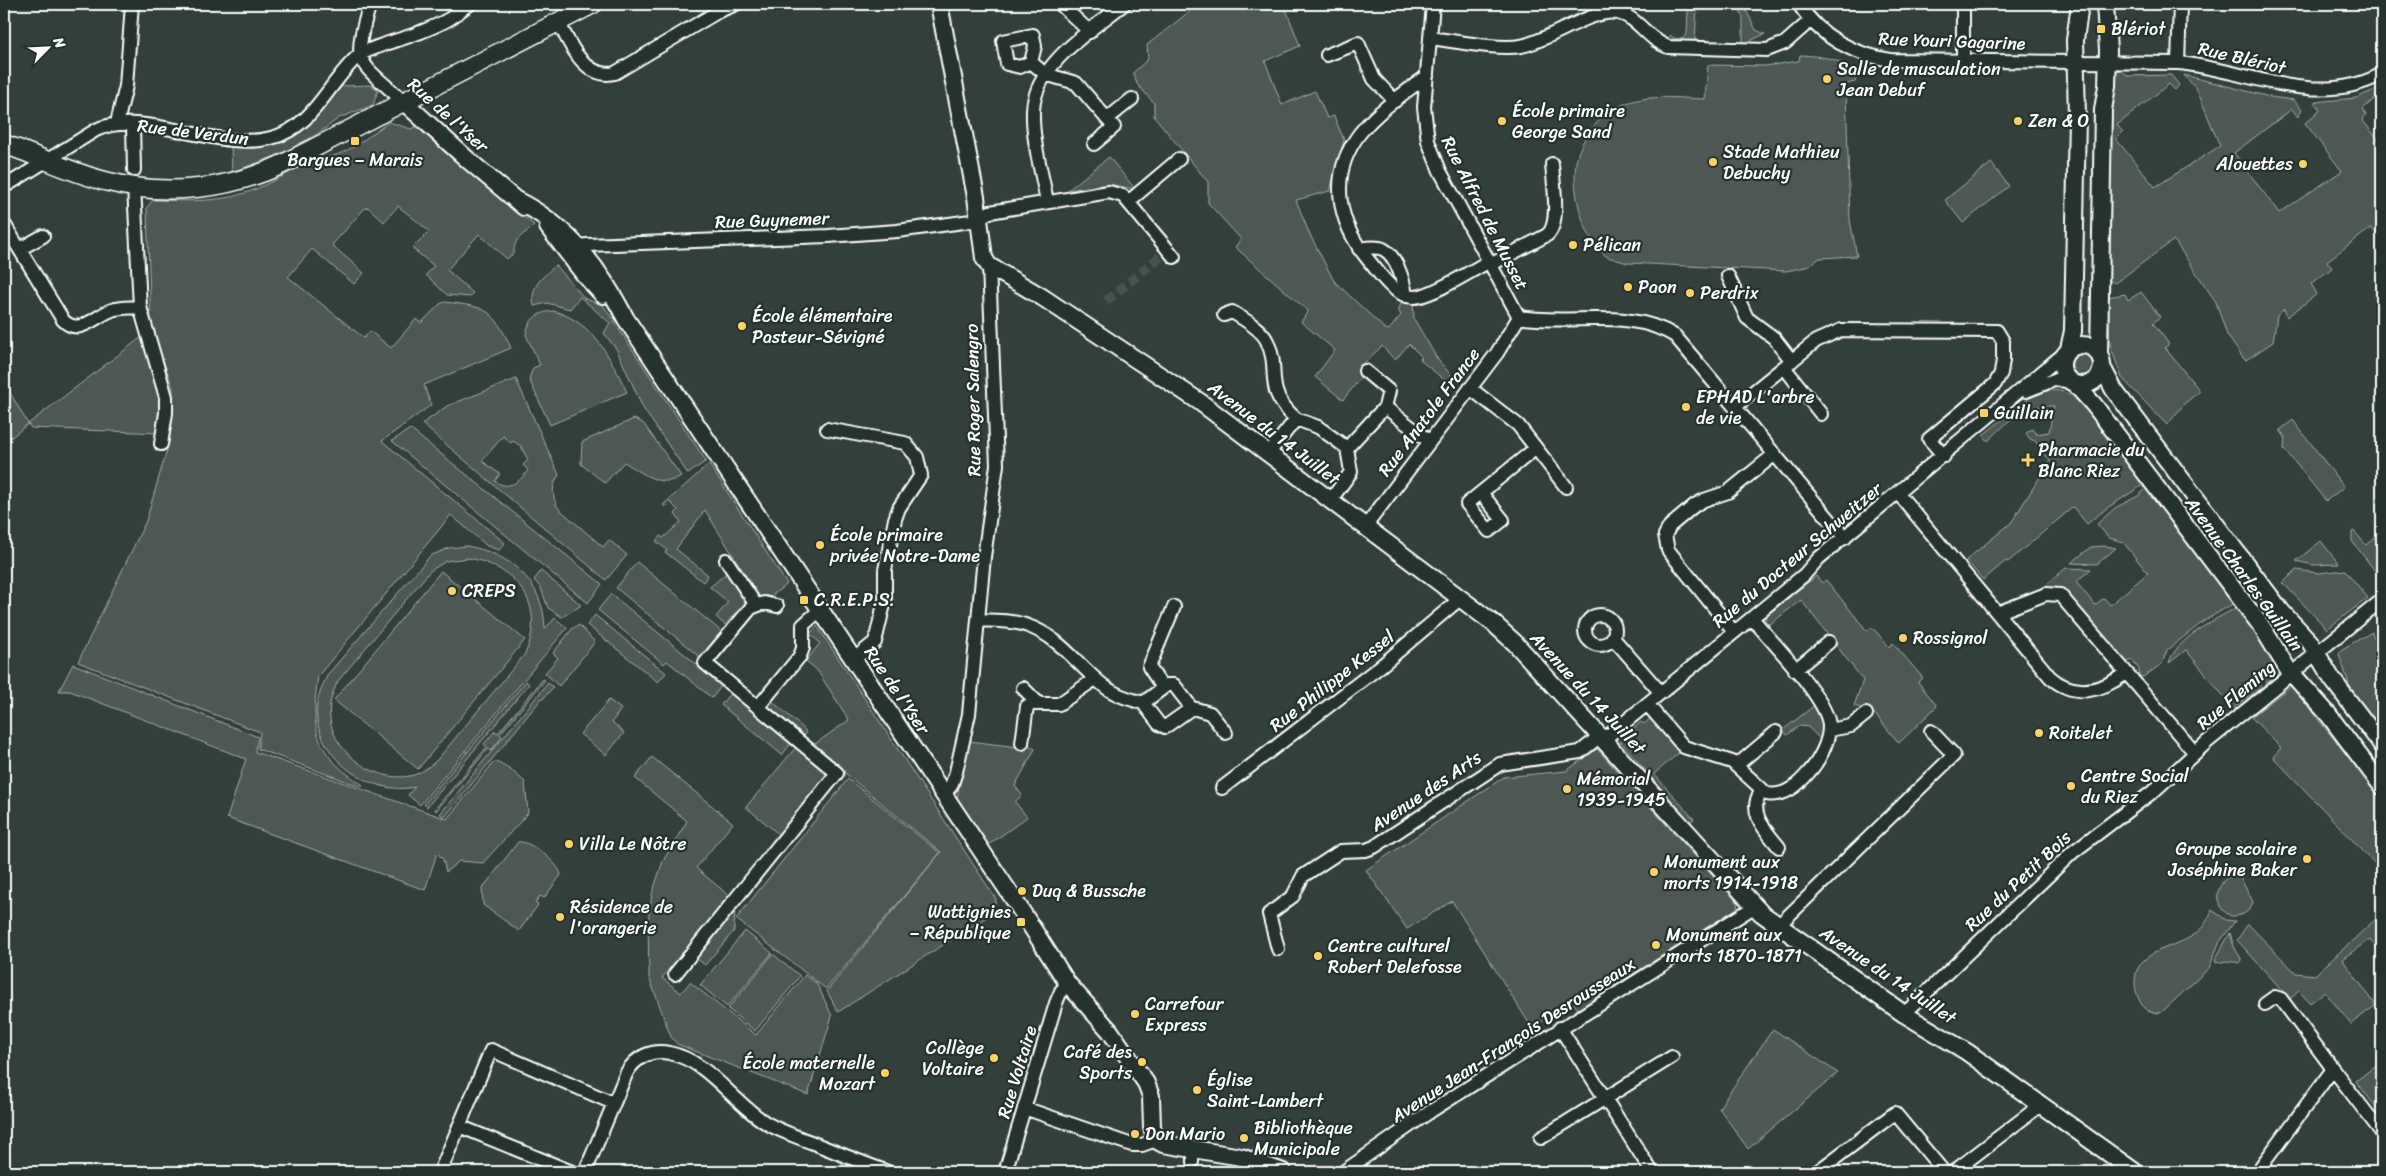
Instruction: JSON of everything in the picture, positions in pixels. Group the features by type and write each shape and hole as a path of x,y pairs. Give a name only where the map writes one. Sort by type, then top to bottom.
{"main road":[{"path":"4,144 109,182 134,178 202,188 257,175 593,4"}],"street":[{"path":"117,123 126,92 132,4"},
{"path":"370,4 360,37 359,55 433,27 470,4"},
{"path":"558,22 577,56 598,72 609,75 719,11 736,4"},
{"name":"Rue Roger Salengro","path":"939,4 979,217 984,258 989,266 997,458 967,729 951,786 943,795"},
{"path":"1060,4 1090,32"},
{"path":"1047,202 1033,110 1036,94 1045,74 1060,56 1124,4"},
{"name":"Rue Alfred de Musset","path":"1433,4 1425,124 1430,149 1489,263 1519,316"},
{"name":"Rue Youri Gagarine","path":"1799,4 1811,20 1834,40 1868,56 1892,60 2100,62"},
{"path":"1963,4 1963,60"},
{"path":"2068,350 2080,345 2092,348 2101,361 2098,377 2091,383 2081,385 2072,382 2062,366 2073,335 2077,116 2075,40 2080,4"},
{"name":"Avenue Charles Guillain","path":"2105,4 2100,62 2107,86 2103,110 2101,361 2108,382 2282,612 2317,651 2332,679 2382,745"},
{"path":"2178,63 2180,4"},
{"path":"1430,38 1520,46 1593,17 1611,13 1628,17 1655,40 1668,47 1764,51 1785,43 1811,20"},
{"path":"1328,55 1358,43 1374,79 1395,101"},
{"name":"Rue de Verdun","path":"4,187 96,130 117,123 251,141 274,137 288,132 304,120 359,55"},
{"name":"Rue de l'Yser","path":"359,55 365,66 468,160 572,248 583,274 626,319 1068,984 1110,1031 1142,1077 1151,1096 1152,1127 1156,1140"},
{"path":"1031,62 1045,74 1076,83 1114,127 1094,144"},
{"name":"Rue Blériot","path":"2100,62 2198,65 2299,88 2348,86 2365,82 2382,74"},
{"path":"1427,76 1395,101 1359,134 1343,165 1340,183 1342,209 1348,231 1359,249 1390,285 1406,296 1414,297 1427,294 1547,235 1553,229 1555,214 1552,164"},
{"path":"1107,119 1132,99"},
{"path":"134,124 134,178 140,307 146,332 165,389 166,413 161,444"},
{"path":"1168,254 1128,202 1179,159"},
{"name":"Rue Guynemer","path":"572,248 887,232 971,221 990,212 1109,192 1116,193 1128,202"},
{"path":"4,224 63,320 70,327 79,328 111,310 140,307"},
{"path":"20,249 43,236"},
{"path":"1359,249 1377,248 1386,251 1399,272 1406,296"},
{"name":"Avenue du 14 Juillet","path":"989,266 1042,297 1200,402 1461,598 1515,643 1754,907 1904,1014 1961,1048 2042,1104 2084,1138 2135,1172"},
{"path":"1728,276 1747,318 1774,338 1788,364 1821,414"},
{"path":"1224,315 1232,312 1265,337 1278,398 1296,419 1318,427 1347,448 1351,472 1330,501"},
{"path":"1519,316 1548,321 1631,320 1659,327 1683,342 1844,538"},
{"name":"Rue Anatole France","path":"1365,527 1506,340 1519,316"},
{"path":"1736,406 1824,337 1848,329 1997,331 2003,341 2001,373 1995,384 1930,439 1944,456"},
{"name":"Rue du Docteur Schweitzer","path":"1601,739 1661,693 1752,618 1844,538 2068,350"},
{"path":"1347,448 1385,407 1389,391 1365,371"},
{"name":"Rue du Docteur Schweitzer","path":"2015,396 2054,380 2072,382"},
{"name":"Avenue Charles Guillain","path":"2072,382 2094,405 2243,602 2291,673 2328,714 2382,786"},
{"path":"1470,388 1512,420 1566,487"},
{"path":"1385,407 1429,441"},
{"path":"1268,454 1296,419"},
{"path":"827,429 905,443 914,452 921,470 919,479 899,508 894,519 885,570 885,600 875,642 853,660"},
{"path":"1481,493 1536,448"},
{"path":"1734,632 1668,550 1665,535 1670,526 1695,505 1728,492 1775,454"},
{"path":"1898,493 2050,676 2064,687 2076,690 2097,689 2108,685 2126,673"},
{"path":"726,560 756,605"},
{"path":"1998,614 2046,594 2060,595 2194,753"},
{"name":"Rue Philippe Kessel","path":"1222,788 1382,664 1461,598"},
{"name":"Rue Fleming","path":"2163,782 2194,753 2382,600"},
{"path":"675,974 838,773 704,663 745,614 756,605 764,603 777,606"},
{"path":"1164,688 1149,667 1174,607"},
{"path":"758,707 800,656 803,648 803,625 820,610"},
{"path":"1647,704 1684,747 1737,765 1761,791 1767,794 1779,795 1798,783 1818,760 1829,730 1828,720 1824,707 1752,618"},
{"path":"978,620 1016,623 1037,629 1067,651 1095,679 1114,693 1143,703 1159,724 1165,727 1186,714 1189,707"},
{"path":"1613,638 1661,693"},
{"path":"1795,670 1829,642"},
{"path":"1022,743 1025,710 1031,704 1060,704 1095,679"},
{"path":"1143,703 1171,684 1177,687 1189,707 1210,713 1226,734"},
{"path":"1022,688 1038,703"},
{"path":"1829,730 1851,726 1866,714"},
{"path":"1779,925 1954,755 1931,731"},
{"path":"1737,765 1776,732"},
{"name":"Avenue des Arts","path":"1278,949 1269,914 1293,896 1303,876 1340,851 1366,850 1374,847 1500,764 1580,752 1601,739"},
{"name":"Rue du Petit Bois","path":"1904,1014 2073,852 2163,782"},
{"path":"1761,791 1757,800 1757,816 1761,826 1779,847"},
{"name":"Avenue Jean-François Desrousseaux","path":"1343,1172 1431,1111 1754,907"},
{"name":"Rue Voltaire","path":"1005,1172 1056,1003 1061,991 1068,984"},
{"path":"2265,1004 2275,997 2281,999 2382,1133"},
{"path":"1560,1028 1652,1172"},
{"path":"440,1172 491,1050 613,1103"},
{"path":"584,1172 613,1103 632,1064 648,1054 669,1053 700,1068 744,1107 769,1125 888,1172"},
{"path":"1541,1138 1672,1057"},
{"path":"2257,1172 2333,1069"},
{"path":"1953,1172 2042,1104"},
{"path":"1024,1108 1132,1145 1142,1145 1156,1140 1192,1164 1229,1155 1260,1162 1283,1172"},
{"path":"1817,1172 1894,1113 1944,1172"},
{"path":"459,1126 551,1168 572,1172"}],"shaded area":[{"path":"1199,4 1284,4 1300,46 1265,61 1282,105 1315,91 1327,118 1334,116 1344,140 1330,191 1296,200 1309,233 1334,281 1385,329 1389,330 1401,315 1398,310 1402,302 1413,302 1414,319 1438,360 1457,382 1453,387 1420,360 1421,356 1409,344 1395,360 1382,346 1362,365 1362,376 1343,400 1315,377 1335,350 1301,322 1308,311 1235,247 1241,239 1208,203 1208,182 1154,116 1154,103 1137,84 1133,73 1148,59 1147,45"},
{"path":"1681,4 1697,4 1695,42 1667,39 1671,35 1673,38 1682,39 1687,34 1688,11"},
{"path":"1737,4 1743,4 1756,30 1765,34 1743,44 1743,17"},
{"name":"Stade Mathieu Debuchy","path":"1800,55 1832,59 1846,65 1857,76 1855,82 1847,84 1846,90 1850,220 1857,256 1820,258 1806,267 1786,271 1628,263 1606,256 1598,248 1590,237 1580,211 1575,183 1575,170 1579,151 1589,132 1599,121 1609,112 1632,101 1668,97 1705,99 1708,65 1765,66 1799,61"},
{"path":"2117,70 2122,71 2128,76 2171,75 2179,85 2175,90 2169,84 2117,125 2123,132 2116,139 2155,187 2220,146 2197,90 2184,75 2270,97 2294,100 2302,110 2298,117 2292,109 2234,153 2279,213 2342,171 2305,123 2320,110 2314,102 2356,98 2382,87 2382,92 2363,109 2366,115 2362,120 2382,144 2382,231 2377,235 2371,228 2327,261 2332,268 2311,284 2317,294 2287,317 2284,309 2277,316 2273,342 2246,360 2227,335 2216,302 2174,240 2115,283 2107,279 2107,143"},
{"path":"371,85 378,90 373,105 339,118 316,135 276,156 232,172 231,146 267,145 291,138 318,115 342,86"},
{"path":"389,122 411,129 415,127 419,129 459,165 534,225 515,243 514,253 507,259 479,234 447,270 473,293 470,297 447,295 426,275 434,266 412,248 429,231 398,206 384,222 368,207 364,209 332,245 364,273 354,284 312,249 288,277 364,338 370,331 391,348 416,319 421,323 440,304 445,302 480,308 487,312 499,325 511,348 424,385 431,405 382,441 505,543 499,550 487,546 451,515 318,676 315,712 320,740 335,763 363,785 362,787 258,749 260,732 78,662 146,521 169,443 172,423 173,388 151,326 147,207 153,200 205,200 244,194 318,158 347,151"},
{"path":"1109,157 1135,189 1107,184 1068,190"},
{"path":"1991,163 2009,186 1963,223 1945,200"},
{"path":"556,265 585,299 603,305 706,461 688,474 643,408 617,350 604,333 610,323 580,297 570,309 547,303 534,306 535,287"},
{"path":"2141,292 2160,317 2153,323 2169,344 2165,348 2200,391 2185,403 2167,425 2122,378 2110,345 2108,297 2125,294 2128,300"},
{"path":"554,311 568,316 590,333 607,354 627,392 550,425 529,379 533,368 540,365 526,335 529,325 535,317"},
{"path":"143,336 160,381 160,433 31,428 28,424"},
{"path":"2082,350 2092,354 2096,364 2092,374 2082,378 2072,374 2068,364 2072,354"},
{"path":"516,379 559,475 553,491 554,500 558,508 603,547 609,540 627,555 606,580 422,424 447,406","holes":["503,436 511,443 513,441 521,446 528,460 523,465 528,470 518,481 513,484 504,485 495,481 500,474 482,461"]},
{"path":"4,382 28,424 4,443"},
{"path":"2049,390 2060,391 2077,397 2143,485 2107,508 2087,524 2073,507 2008,562 2006,561 1983,580 1966,560 2011,523 2050,461 2035,441 2030,439 2026,433 2032,429 2036,434 2049,432 2054,406 2032,408 2016,415 1988,441 1983,435 2028,399"},
{"path":"634,419 643,423 681,476 674,480 659,480 645,475 624,462 605,483 581,464 582,442"},
{"path":"2293,420 2344,487 2326,501 2284,449 2285,437 2280,430"},
{"path":"410,429 602,584 588,603 392,441"},
{"path":"709,464 787,584 767,599 759,597 705,510 676,549 708,575 703,582 665,552 667,550 656,541 660,536 663,538 681,522 675,514 678,510 670,502 665,507 663,505"},
{"path":"2146,489 2234,603 2204,621 2167,650 2162,664 2143,677 2139,676 2139,669 2132,660 2124,663 2069,596 2056,589 2040,590 2066,568 2091,569 2076,582 2095,605 2104,598 2110,605 2148,573 2123,542 2109,538 2097,524 2115,508 2138,496"},
{"path":"2354,531 2366,545 2382,532 2382,580 2352,541 2352,532"},
{"path":"2321,541 2339,564 2313,565 2296,561"},
{"path":"467,546 483,550 511,563 522,573 539,597 545,629 555,618 567,628 420,805 408,795 415,787 383,786 367,781 339,762 321,734 317,718 317,706 328,674 430,556 449,548","holes":["468,558 501,570 524,591 530,605 532,620 531,636 525,654 437,760 426,769 414,775 401,777 387,776 361,764 349,755 333,732 330,719 330,704 338,681 430,571 446,561"]},
{"path":"2106,546 2116,548 2097,564 2071,563 2091,547"},
{"path":"637,562 722,632 701,658 616,588"},
{"path":"730,570 749,598 725,625 716,617 728,602 710,587"},
{"path":"2296,570 2319,573 2345,570 2368,598 2327,629 2283,583"},
{"path":"441,571 525,640 418,769 334,700"},
{"path":"541,571 580,606 562,617 548,608 541,588 534,580"},
{"path":"1816,576 1822,583 1826,580 1867,631 1872,627 1889,647 1893,643 1923,678 1918,682 1937,706 1899,743 1873,712 1854,706 1863,680 1801,600 1769,625 1765,620 1766,616"},
{"path":"611,594 722,685 712,698 667,661 664,664 598,610"},
{"path":"2236,608 2261,640 2268,655 2280,671 2267,682 2260,673 2255,676 2262,687 2233,708 2186,650 2169,663 2173,654 2187,638"},
{"path":"595,615 666,673 658,682 587,625"},
{"path":"579,625 595,642 559,686 545,673 558,658 553,653 573,628"},
{"path":"817,626 996,899 993,913 838,1012 827,991 941,852 812,746 849,720 817,670 806,661 820,643 810,634"},
{"path":"2372,632 2374,639 2382,648 2382,732 2351,690 2339,654 2342,649"},
{"path":"73,664 258,737 255,752 447,819 495,761 511,770 525,782 528,813 483,863 459,861 446,872 443,859 437,853 425,890 227,818 246,759 70,691 59,691"},
{"path":"543,679 545,680 500,734 502,737 491,751 488,749 436,811 435,809 487,747 484,744 495,731 498,733"},
{"path":"526,681 529,684 427,807 424,804"},
{"path":"548,683 553,687 445,817 440,814"},
{"path":"2291,686 2382,798 2382,871 2273,757 2281,748 2251,717"},
{"path":"731,692 792,742 782,755 721,705"},
{"path":"609,700 621,709 612,722 624,733 606,755 580,734"},
{"path":"772,701 804,729 806,733 803,739 768,708"},
{"path":"1815,705 1822,720 1821,740 1808,727 1799,726 1787,735 1783,730"},
{"path":"1651,718 1680,752 1654,774 1694,819 1690,822 1621,742 1621,739 1641,722 1644,724"},
{"path":"969,741 1018,747 1026,743 1035,749 1015,786 1022,795 1015,802 1027,817 987,846 959,805 957,798"},
{"path":"797,746 827,770 828,777 782,837 746,807"},
{"path":"1597,749 1738,903 1737,908 1578,1009 1572,1002 1532,1028 1452,901 1407,929 1366,870 1504,777 1566,771"},
{"path":"652,757 733,823 696,868 732,898 688,952 685,950 662,978 681,993 690,982 756,1035 805,975 817,984 832,1016 808,1095 677,1044 671,1037 649,977 648,921 652,894 663,861 687,821 635,778"},
{"path":"848,779 940,853 826,989 736,919"},
{"path":"518,842 530,845 543,853 555,864 561,875 544,898 540,896 535,903 538,905 519,931 483,905 482,889"},
{"path":"2235,876 2241,879 2253,902 2250,909 2245,913 2231,916 2221,908 2218,893 2226,878"},
{"path":"735,905 734,931 705,965 693,956"},
{"path":"2212,910 2226,920 2235,921 2219,943 2209,968 2162,1012 2151,1012 2146,1009 2139,1000 2135,985 2136,972 2141,964 2156,952 2194,935 2205,924"},
{"path":"2378,917 2382,923 2382,955 2370,939 2342,959 2376,1005 2351,1024 2325,992 2310,1003 2299,991 2290,999 2237,940 2248,924 2296,973 2315,975"},
{"path":"745,931 772,953 727,1007 700,985"},
{"path":"2230,933 2234,947 2242,960 2240,963 2227,961 2216,963 2215,960"},
{"path":"773,954 800,976 755,1031 728,1009"},
{"path":"1773,1029 1838,1073 1748,1149 1719,1108"},
{"path":"2379,1063 2382,1067 2382,1115 2356,1081"}],"tunnel":[{"path":"1106,301 1161,256"},
{"path":"1191,1172 1193,1162"}],"place":[{"name":"Blériot","path":"2101,29"},
{"name":"Salle de musculation Jean Debuf","path":"1827,79"},
{"name":"École primaire George Sand","path":"1502,121"},
{"name":"Zen & O","path":"2018,121"},
{"name":"Bargues – Marais","path":"355,141"},
{"name":"Stade Mathieu Debuchy","path":"1713,162"},
{"name":"Alouettes","path":"2303,164"},
{"name":"Pélican","path":"1573,245"},
{"name":"Paon","path":"1628,287"},
{"name":"Perdrix","path":"1690,293"},
{"name":"École élémentaire Pasteur-Sévigné","path":"742,326"},
{"name":"EPHAD L'arbre de vie","path":"1686,407"},
{"name":"Guillain","path":"1984,413"},
{"name":"Pharmacie du Blanc Riez","path":"2028,460"},
{"name":"École primaire privée Notre-Dame","path":"820,545"},
{"name":"CREPS","path":"452,591"},
{"name":"C.R.E.P.S.","path":"804,600"},
{"name":"Rossignol","path":"1903,638"},
{"name":"Roitelet","path":"2039,733"},
{"name":"Centre Social du Riez","path":"2071,786"},
{"name":"Mémorial 1939-1945","path":"1567,789"},
{"name":"Villa Le Nôtre","path":"569,844"},
{"name":"Groupe scolaire Joséphine Baker","path":"2307,859"},
{"name":"Monument aux morts 1914-1918","path":"1654,872"},
{"name":"Duq & Bussche","path":"1022,891"},
{"name":"Résidence de l'orangerie","path":"560,917"},
{"name":"Wattignies – République","path":"1021,922"},
{"name":"Monument aux morts 1870-1871","path":"1656,945"},
{"name":"Centre culturel Robert Delefosse","path":"1318,956"},
{"name":"Carrefour Express","path":"1135,1014"},
{"name":"Collège Voltaire","path":"994,1058"},
{"name":"Café des Sports","path":"1142,1062"},
{"name":"École maternelle Mozart","path":"885,1073"},
{"name":"Église Saint-Lambert","path":"1197,1090"},
{"name":"Don Mario","path":"1135,1134"},
{"name":"Bibliothèque Municipale","path":"1244,1138"}]}
